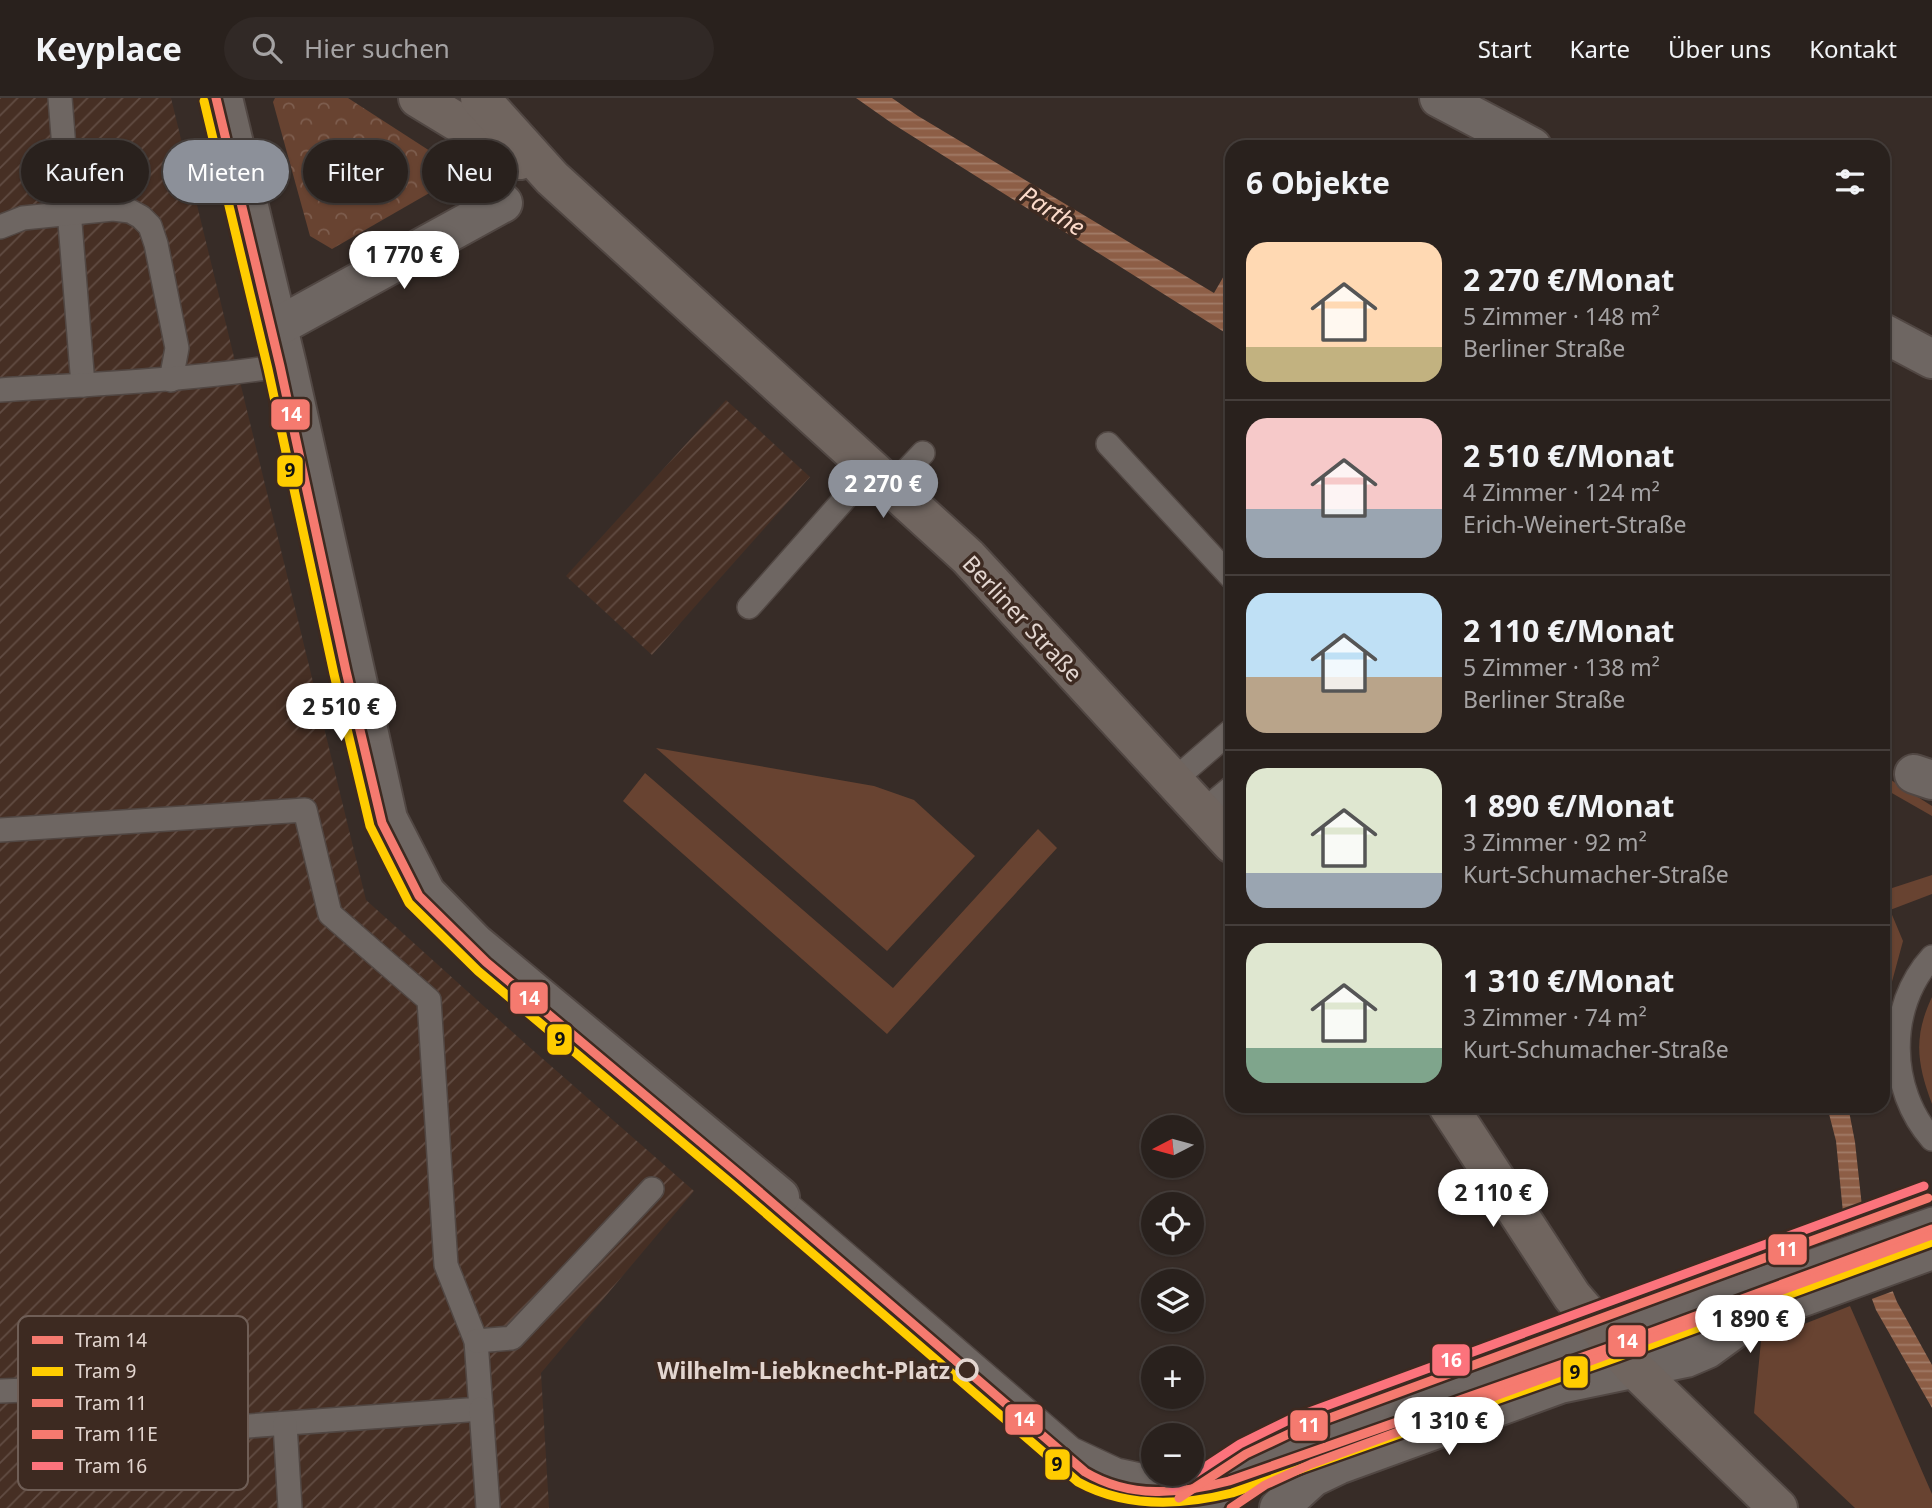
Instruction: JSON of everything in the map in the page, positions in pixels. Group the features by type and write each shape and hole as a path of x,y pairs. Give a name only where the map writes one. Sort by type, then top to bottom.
{"main road":[{"name":"Berliner Straße","path":"418,98 432,109 552,178"},
{"name":"Berliner Straße","path":"480,98 552,178 968,557 1225,837"},
{"path":"1453,1113 1572,1296 1636,1370 1778,1508"}],"street":[{"path":"1439,98 1519,140"},
{"path":"225,100 388,819 426,893 475,943 780,1198"},
{"path":"277,327 503,203"},
{"path":"1890,337 1932,359"},
{"path":"1279,1508 1313,1477 1338,1465 1560,1384 1636,1370 1696,1354 1744,1322 1842,1267 1929,1230"}],"lane":[{"path":"60,98 83,385"},
{"path":"0,227 23,218 113,209 130,211 141,217 150,226 156,244 177,348 171,380"},
{"path":"0,390 171,380 287,365"},
{"path":"1108,444 1225,570"},
{"path":"748,607 881,478 923,453"},
{"path":"1173,781 1225,736"},
{"path":"1202,812 1225,793"},
{"path":"0,830 305,810 330,914 429,1000 446,1265 476,1340 488,1508"},
{"path":"1932,957 1910,989 1900,1025 1897,1056 1903,1090 1921,1127 1932,1139"},
{"path":"476,1340 512,1338 652,1189"},
{"path":"780,1198 1072,1449 1117,1470 1142,1476 1183,1479 1221,1474 1290,1452 1604,1334 1842,1267"},
{"path":"0,1391 18,1390"},
{"path":"248,1426 481,1409"},
{"path":"285,1424 290,1508"},
{"path":"1202,1508 1290,1452 1338,1465"}],"shaded area":[{"path":"0,98 171,98 181,140 163,140 163,203 197,203 366,900 694,1191 541,1373 549,1508 0,1508"},
{"path":"726,400 810,477 652,655 566,576"}],"green space":[{"path":"275,98 348,98 422,146 422,197 332,249 310,236 289,160 289,140 283,140 273,102"},
{"path":"656,748 874,786 914,800 975,856 887,951"},
{"path":"645,773 893,988 1038,829 1057,848 887,1034 623,801"},
{"path":"1890,779 1932,806 1932,816 1890,792"},
{"path":"1932,875 1932,894 1890,910 1890,889"},
{"path":"1890,910 1903,941 1890,989"},
{"path":"1932,997 1932,1104 1919,1051 1922,1025"},
{"path":"1850,1306 1932,1494 1932,1508 1855,1508 1754,1413 1761,1341"}],"water":[{"name":"Parthe","path":"856,98 892,98 1214,293 1225,274 1225,333"},
{"path":"1829,1113 1849,1113 1863,1216 1897,1302 1932,1365 1932,1408 1876,1310 1844,1223 1836,1141"}],"pier":[{"path":"1865,1204 1866,1216 1896,1290 1869,1300 1839,1213"}],"tram line":[{"name":"14","path":"216,98 280,366 382,823 419,896 486,962 741,1176 1085,1472 1120,1487 1156,1492 1192,1489 1229,1481 1614,1346 1932,1229"},
{"name":"9","path":"204,101 268,369 370,826 409,903 478,971 733,1185 1078,1482 1115,1497 1154,1502 1193,1500 1232,1493 1618,1357 1932,1242"},
{"name":"16","path":"1173,1488 1240,1444 1293,1418 1924,1186"},
{"name":"11","path":"1179,1498 1246,1454 1297,1430 1928,1198"},
{"name":"11E","path":"1231,1508 1265,1485 1311,1464 1932,1235"}],"place":[{"name":"Wilhelm-Liebknecht-Platz","path":"967,1370"}]}
